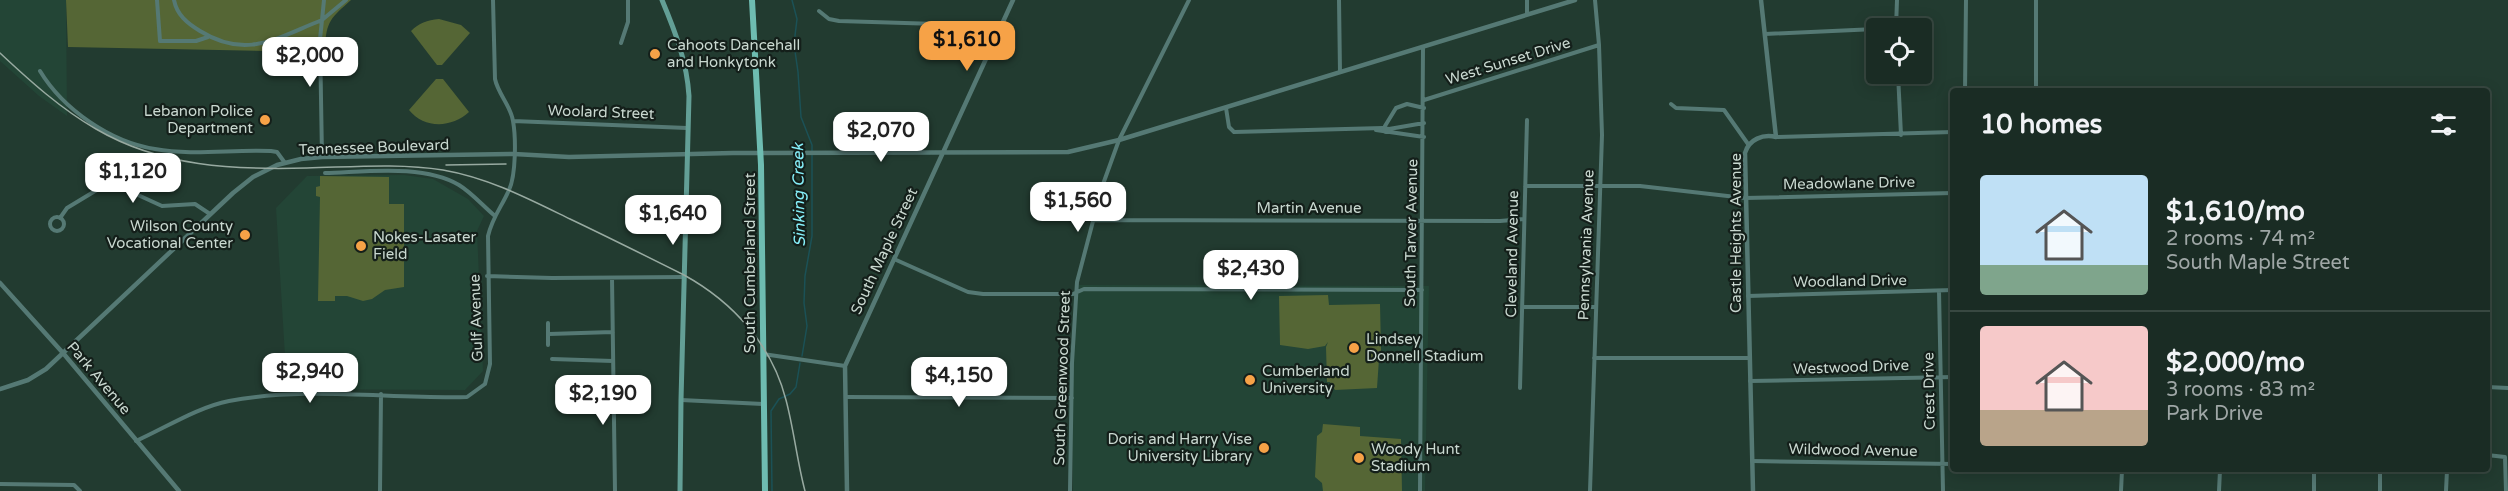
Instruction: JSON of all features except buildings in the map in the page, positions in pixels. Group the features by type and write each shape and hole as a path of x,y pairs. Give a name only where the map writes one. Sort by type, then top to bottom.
{"main road":[{"path":"662,0 688,77 680,491"},
{"name":"South Cumberland Street","path":"752,0 760,153 765,491"}],"street":[{"path":"157,0 160,41 196,40 209,37"},
{"path":"174,0 176,8 186,21 209,37 228,45 255,45 322,20 346,0"},
{"path":"322,157 320,39 324,0"},
{"name":"Gulf Avenue","path":"381,394 467,397 485,384 490,370 487,247 495,216 509,190 514,174 513,121 497,90 495,79 493,0"},
{"path":"621,43 628,22 628,0"},
{"name":"South Maple Street","path":"847,491 845,366 1013,0"},
{"name":"South Greenwood Street","path":"1070,491 1075,293 1108,167 1119,140 1189,0"},
{"path":"1339,0 1340,72"},
{"path":"1527,0 1527,14"},
{"name":"Tennessee Boulevard","path":"0,389 28,380 46,369 210,214 253,177 285,163 322,157 514,154 569,157 760,153 1068,152 1119,140 1226,108 1575,0"},
{"name":"Pennsylvania Avenue","path":"1590,491 1602,113 1595,0"},
{"path":"1761,0 1776,137 1950,132"},
{"path":"1896,18 1897,0"},
{"path":"1965,88 1966,0"},
{"path":"2036,0 2036,88"},
{"path":"819,11 829,19 839,21 1000,28"},
{"path":"1765,34 1866,29"},
{"name":"West Sunset Drive","path":"1424,100 1599,45"},
{"name":"South Tarver Avenue","path":"1420,491 1423,47"},
{"path":"40,70 48,85 92,123 139,145 185,152 271,151 277,152 285,163"},
{"path":"1898,84 1901,135"},
{"path":"1385,130 1389,118 1398,106 1407,104 1424,108"},
{"path":"1671,104 1676,108 1724,110 1748,144"},
{"path":"1226,108 1229,127 1234,132 1385,130 1424,123"},
{"name":"Cleveland Avenue","path":"1520,388 1527,120"},
{"name":"Woolard Street","path":"513,121 687,128"},
{"path":"1385,130 1424,137"},
{"name":"Castle Heights Avenue","path":"1753,491 1745,160 1748,144 1763,137 1776,137"},
{"path":"325,173 410,172 431,174 461,186 495,216"},
{"path":"60,218 67,208 105,185 114,184 162,206 195,204 210,214"},
{"path":"1525,186 1600,185 1659,188 1745,198"},
{"name":"Meadowlane Drive","path":"1745,198 1950,193"},
{"name":"Martin Avenue","path":"1093,220 1524,219"},
{"path":"894,259 968,292 991,294 1075,293 1084,289 1422,290"},
{"path":"487,276 684,277"},
{"path":"612,278 615,491"},
{"name":"Park Avenue","path":"0,283 63,353 179,491"},
{"name":"Woodland Drive","path":"1748,296 1950,290"},
{"name":"Crest Drive","path":"1939,291 1943,491"},
{"path":"1523,307 1595,307"},
{"path":"548,323 548,345"},
{"path":"549,334 613,332"},
{"path":"763,354 845,366"},
{"path":"1594,358 1749,358"},
{"path":"552,359 613,361"},
{"name":"Westwood Drive","path":"1749,381 1950,377"},
{"path":"2490,387 2508,388"},
{"path":"136,441 228,401 309,393 381,394 380,491"},
{"path":"846,397 1072,398"},
{"path":"681,400 763,404"},
{"path":"2490,455 2505,457 2506,491"},
{"name":"Wildwood Avenue","path":"1752,461 1950,464"},
{"path":"2121,491 2122,472"},
{"path":"2219,491 2220,472"},
{"path":"2314,472 2314,491"},
{"path":"2380,472 2380,491"},
{"path":"2446,491 2447,472"},
{"path":"0,484 74,485 80,491"}],"shaded area":[{"path":"0,0 66,0 67,116 39,96 0,61"},
{"path":"404,175 433,179 468,199 484,216 477,231 483,371 465,390 287,389 276,208 307,176"},
{"name":"Cumberland University","path":"1079,285 1429,286 1425,491 1073,491 1072,363"}],"green space":[{"path":"66,0 351,0 328,26 325,49 316,52 68,47"},
{"path":"439,19 461,25 470,33 442,65 437,65 411,31 424,22"},
{"path":"436,79 443,79 469,112 455,121 438,124 422,121 409,110"},
{"name":"Nokes-Lasater Field","path":"320,176 389,177 389,204 404,204 404,287 385,290 372,299 363,301 347,296 335,296 335,301 318,301 320,197 316,196 316,187 320,186"},
{"name":"Lindsey Donnell Stadium","path":"1328,295 1329,305 1380,304 1381,350 1377,388 1335,390 1330,382 1327,382 1326,347 1328,342 1325,346 1308,349 1280,345 1279,296"},
{"name":"Woody Hunt Stadium","path":"1323,424 1360,427 1360,436 1401,439 1402,491 1323,491 1322,483 1315,477 1317,436 1322,432"}],"waterway":[{"name":"Sinking Creek","path":"792,0 797,19 794,44 801,117 812,145 812,236 805,276 804,303 807,326 802,356"},
{"name":"Sinking Creek","path":"772,491 771,411 779,399 790,394 796,387 800,363"}],"railway":[{"path":"0,53 70,113 121,142 146,151 172,159 225,167 392,166 443,170 476,178 524,197 684,275 719,298 734,312 748,327 771,361 786,400 805,491"},
{"path":"446,165 506,164"}],"place":[{"name":"Cahoots Dancehall and Honkytonk","path":"655,54"},
{"name":"Lebanon Police Department","path":"265,120"},
{"name":"Wilson County Vocational Center","path":"245,235"},
{"name":"Nokes-Lasater Field","path":"361,246"},
{"name":"Lindsey Donnell Stadium","path":"1354,348"},
{"name":"Cumberland University","path":"1250,380"},
{"name":"Doris and Harry Vise University Library","path":"1264,448"},
{"name":"Woody Hunt Stadium","path":"1359,458"}]}
